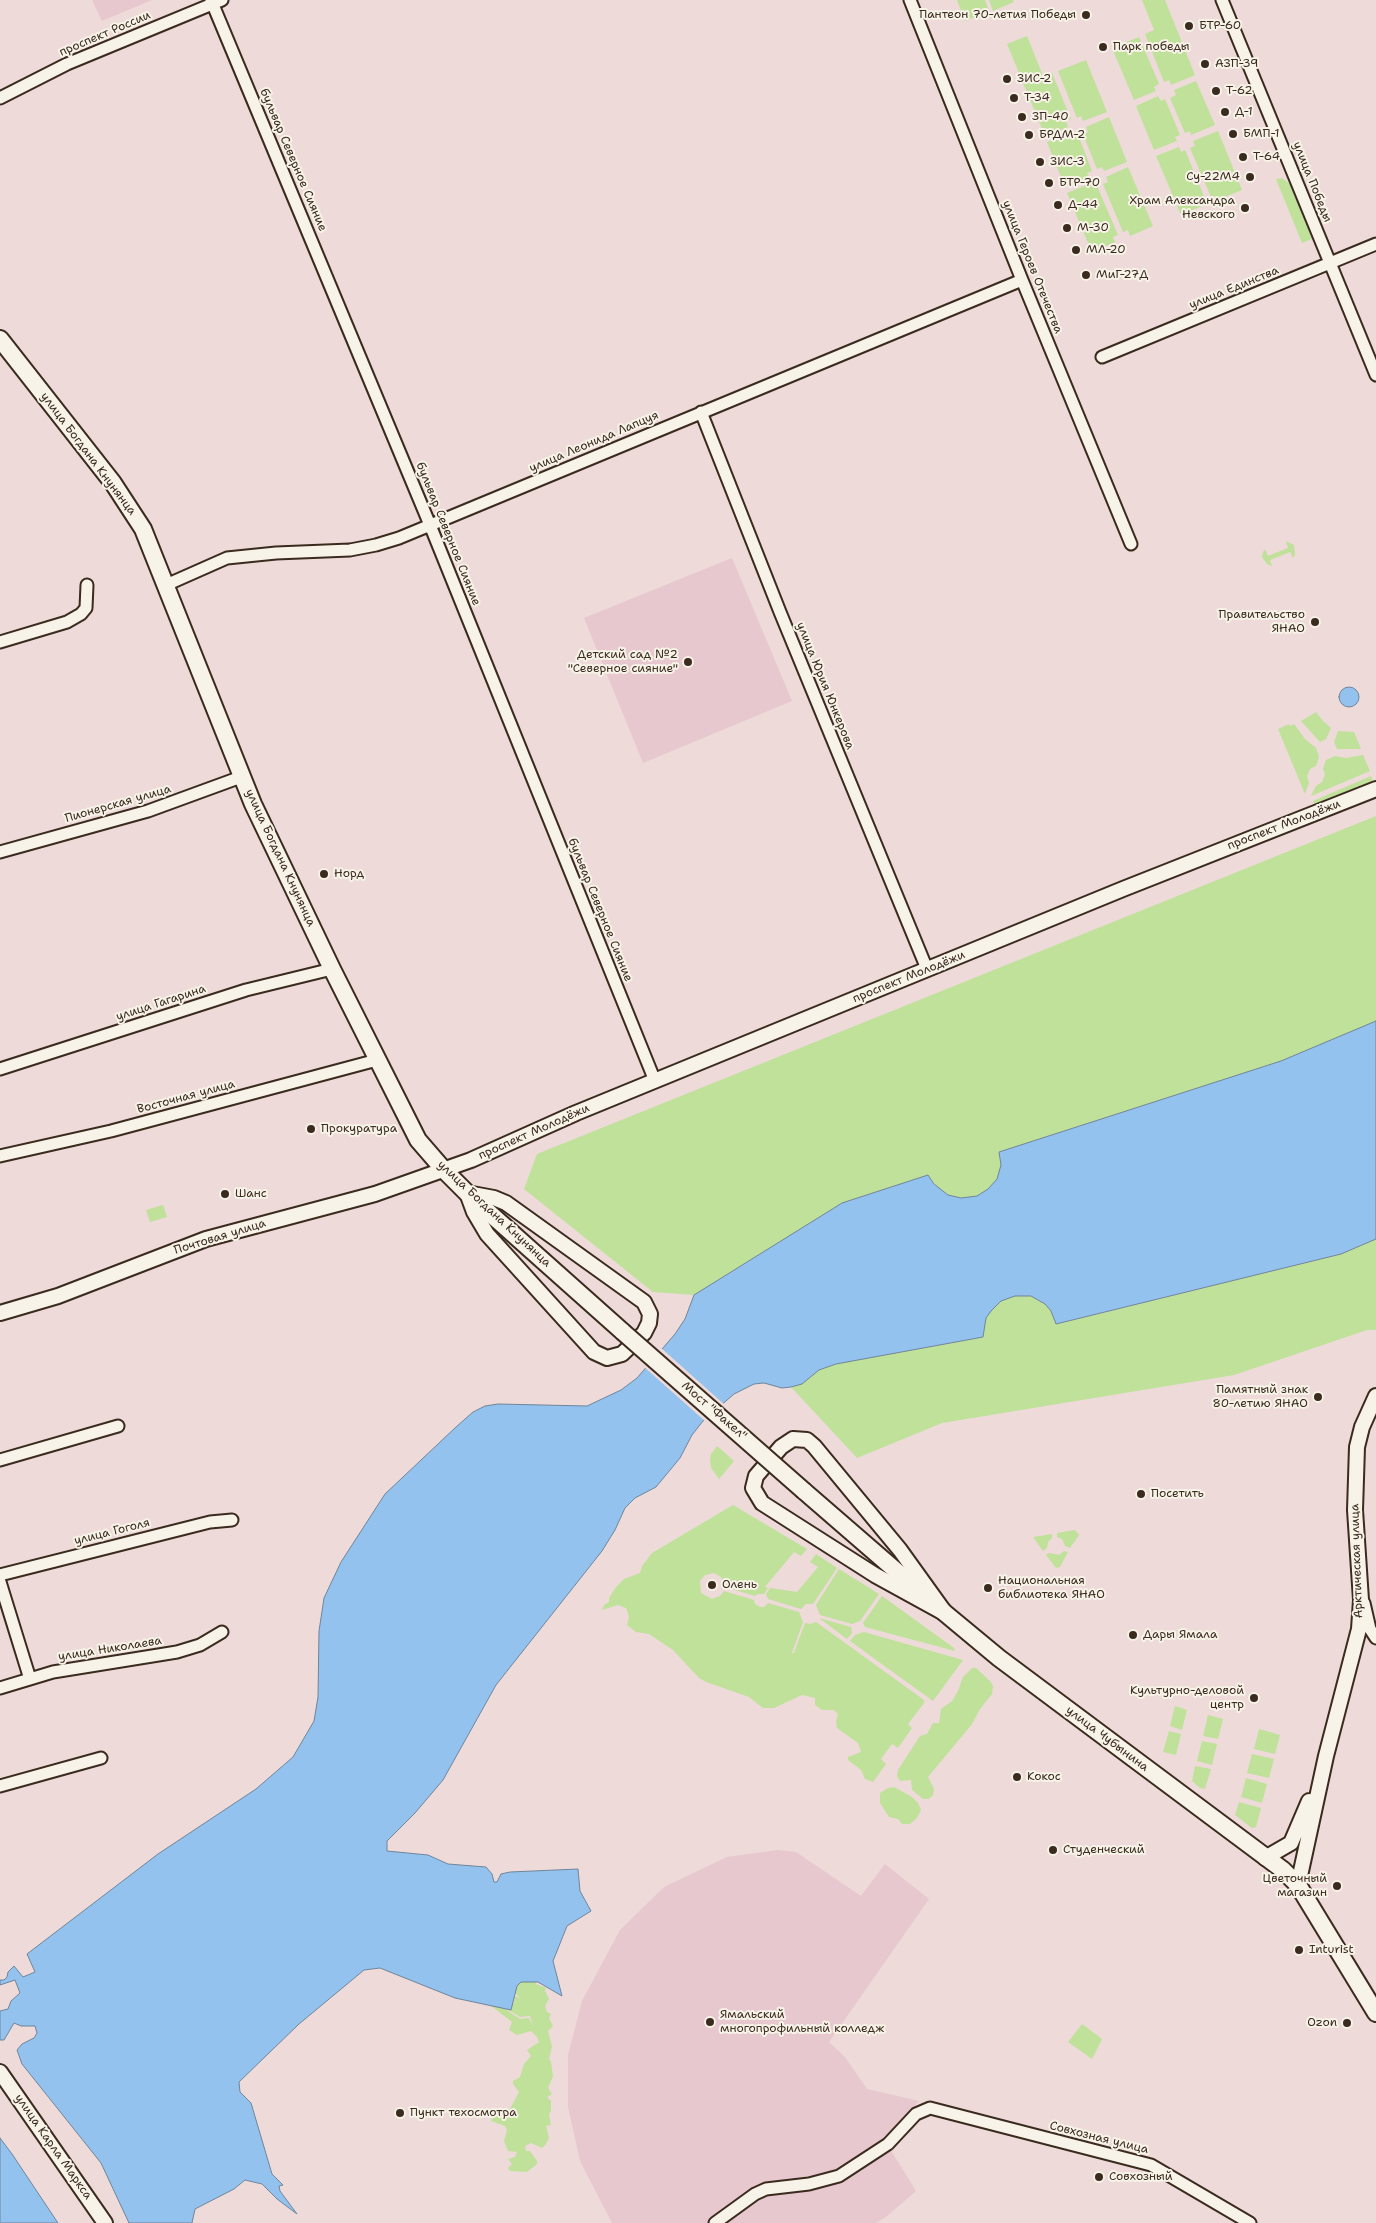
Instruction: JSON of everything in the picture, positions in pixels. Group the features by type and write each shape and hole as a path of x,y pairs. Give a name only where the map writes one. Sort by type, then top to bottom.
{"main road":[{"name":"улица Богдана Кнунянца","path":"0,339 125,499 143,529 241,777 332,969 414,1134 444,1170 467,1193 623,1332"},
{"name":"Мост \"Факел\"","path":"623,1332 804,1491"},
{"name":"улица Чубынина","path":"804,1491 999,1658 1283,1870 1298,1885 1376,2013"}],"street":[{"name":"улица Героев Отечества","path":"910,0 1022,280 1131,544"},
{"name":"улица Победы","path":"1222,0 1376,375"},
{"name":"проспект России","path":"0,98 67,64 215,1"},
{"name":"бульвар Северное Сияние","path":"215,1 655,1081"},
{"name":"улица Единства","path":"1102,357 1376,244"},
{"name":"улица Леонида Лапцуя","path":"166,585 227,558 276,553 350,550 376,545 430,525 1022,280"},
{"name":"улица Юрия Юнкерова","path":"701,412 780,612 927,970"},
{"path":"0,642 67,622 81,614 86,608 88,585"},
{"name":"Пионерская улица","path":"0,852 148,811 241,777"},
{"name":"проспект Молодёжи","path":"444,1170 655,1081 1376,789"},
{"name":"улица Гагарина","path":"0,1068 246,990 332,969"},
{"name":"Восточная улица","path":"0,1156 111,1131 378,1060"},
{"name":"Почтовая улица","path":"0,1313 58,1296 206,1239 333,1206 444,1170"},
{"path":"467,1193 494,1198 506,1203 644,1302 650,1314 649,1323 644,1333 622,1354 607,1358 594,1352 487,1234 474,1212 467,1193"},
{"name":"Арктическая улица","path":"1298,1885 1326,1756 1358,1629 1360,1584 1355,1510 1357,1447 1362,1427 1376,1396"},
{"path":"0,1460 118,1426"},
{"path":"800,1438 814,1446 900,1550 946,1614 875,1576 762,1503 753,1488 756,1476 786,1442 800,1438"},
{"name":"улица Гоголя","path":"0,1575 210,1522 232,1520"},
{"path":"0,1582 30,1679"},
{"path":"1360,1584 1370,1629 1376,1638"},
{"name":"улица Николаева","path":"0,1688 53,1672 177,1652 200,1645 222,1632"},
{"name":"Арктическая улица","path":"1265,1858 1282,1850 1294,1837 1326,1756"},
{"path":"0,1786 101,1758"},
{"name":"улица Карла Маркса","path":"0,2072 105,2223"},
{"name":"Совхозная улица","path":"714,2223 755,2194 766,2189 809,2184 839,2176 888,2144 916,2114 930,2108 1152,2165 1250,2223"}],"shaded area":[{"path":"92,0 152,0 102,21"},
{"name":"Детский сад №2 \"Северное сияние\"","path":"732,558 792,701 643,763 584,618"},
{"name":"Ямальский многопрофильный колледж","path":"778,1850 796,1852 861,1896 885,1864 929,1899 829,2042 845,2057 867,2089 919,2101 884,2139 916,2191 876,2223 612,2223 580,2161 568,2107 568,2055 582,2001 620,1930 664,1887 727,1857"}],"green space":[{"path":"957,0 985,0 989,11 965,21"},
{"path":"989,0 1013,0 1014,2 993,11"},
{"path":"1142,0 1165,0 1195,75 1171,85 1169,80 1164,82 1145,34 1154,30"},
{"path":"1027,36 1043,76 1052,73 1071,119 1066,121 1068,127 1045,136 1007,44"},
{"path":"1139,37 1159,84 1154,87 1156,91 1134,100 1112,48"},
{"path":"1086,60 1107,112 1083,121 1081,116 1077,118 1058,71"},
{"path":"1196,81 1215,125 1191,135 1190,131 1185,133 1170,98 1176,95 1174,90"},
{"path":"1158,96 1161,101 1165,99 1180,135 1175,137 1177,141 1154,150 1136,106"},
{"path":"1109,117 1127,162 1104,171 1102,167 1097,169 1083,134 1088,132 1086,127"},
{"path":"1218,131 1242,190 1217,200 1215,196 1211,197 1190,148 1195,146 1193,141"},
{"path":"1071,132 1073,137 1078,135 1092,171 1087,173 1089,177 1065,187 1047,142"},
{"path":"1179,147 1181,152 1185,150 1205,199 1200,202 1202,206 1181,215 1156,156"},
{"path":"1128,167 1153,226 1130,236 1128,230 1123,232 1103,184 1108,182 1106,177"},
{"path":"1282,178 1290,184 1312,239 1302,243 1276,179"},
{"path":"1091,183 1093,187 1097,186 1118,235 1113,237 1115,242 1092,252 1067,193"},
{"path":"1286,541 1294,545 1295,555 1293,558 1290,552 1270,560 1272,566 1267,564 1262,557 1265,549 1268,556 1288,548"},
{"path":"1316,712 1331,728 1326,739 1320,742 1301,721"},
{"path":"1289,724 1290,726 1294,724 1305,739 1316,748 1319,757 1316,766 1310,769 1307,776 1309,783 1305,794 1278,729"},
{"path":"1338,731 1354,732 1361,749 1337,749 1334,742"},
{"path":"1363,755 1370,771 1311,796 1316,786 1322,782 1325,774 1323,769 1326,760 1335,756 1346,758"},
{"path":"1371,776 1373,781 1315,807 1313,801"},
{"path":"1376,816 1376,1021 1281,1061 999,1152 1001,1165 997,1179 988,1189 977,1196 961,1198 948,1195 939,1189 928,1175 842,1203 694,1295 653,1292 524,1189 537,1154"},
{"path":"163,1205 167,1217 150,1222 146,1210"},
{"path":"1376,1239 1376,1330 1367,1330 1234,1375 942,1423 857,1458 791,1387 802,1384 819,1370 836,1364 983,1337 986,1318 991,1311 1001,1301 1015,1296 1031,1296 1045,1304 1051,1311 1057,1324 1341,1254"},
{"path":"717,1446 734,1461 719,1479 711,1468 710,1460 711,1454"},
{"path":"733,1505 807,1549 801,1556 794,1552 765,1587 768,1588 764,1594 755,1596 725,1587 721,1577 714,1573 705,1575 700,1581 701,1593 712,1599 720,1596 724,1591 754,1600 755,1604 760,1607 764,1607 768,1603 799,1612 803,1622 792,1653 794,1653 805,1623 816,1622 924,1700 924,1703 908,1724 912,1728 898,1748 892,1744 881,1759 886,1764 873,1782 865,1779 861,1770 848,1760 848,1757 861,1752 858,1743 837,1728 838,1714 834,1710 822,1710 815,1705 815,1698 802,1695 774,1708 763,1708 749,1697 699,1678 673,1650 649,1634 636,1632 627,1625 629,1617 626,1608 618,1605 602,1610 604,1605 609,1602 609,1598 616,1587 624,1579 640,1573 642,1566 652,1553"},
{"path":"1075,1530 1079,1535 1070,1548 1065,1546 1062,1539 1057,1537 1057,1533"},
{"path":"1052,1534 1047,1548 1043,1551 1033,1537"},
{"path":"1064,1551 1068,1552 1060,1567 1056,1568 1046,1555 1049,1553 1059,1555"},
{"path":"816,1554 837,1568 813,1604 806,1604 801,1609 768,1599 766,1594 770,1588 797,1592 818,1567 810,1562"},
{"path":"839,1569 879,1594 860,1621 852,1624 820,1615 816,1605"},
{"path":"882,1596 954,1648 955,1651 865,1627 863,1623"},
{"path":"819,1618 851,1627 852,1633 847,1639"},
{"path":"864,1632 963,1660 933,1701 850,1641 855,1635"},
{"path":"972,1668 976,1668 990,1681 993,1686 992,1694 980,1709 972,1724 928,1777 934,1789 933,1795 929,1799 923,1799 912,1790 911,1780 900,1781 897,1776 898,1770 920,1736 927,1734 933,1723 939,1723 941,1709 952,1701 963,1677"},
{"path":"1175,1706 1187,1710 1182,1730 1170,1726"},
{"path":"1208,1715 1223,1719 1218,1739 1203,1736"},
{"path":"1259,1729 1280,1735 1275,1754 1254,1749"},
{"path":"1169,1731 1181,1734 1176,1755 1163,1752"},
{"path":"1202,1741 1217,1744 1212,1765 1197,1761"},
{"path":"1252,1754 1274,1759 1269,1778 1247,1773"},
{"path":"1195,1766 1211,1769 1205,1789 1200,1788 1192,1781"},
{"path":"1246,1778 1267,1784 1262,1803 1241,1797"},
{"path":"894,1787 912,1797 918,1803 921,1810 917,1818 910,1824 902,1824 898,1819 889,1817 880,1803 880,1793"},
{"path":"1239,1802 1261,1808 1256,1827 1252,1828 1235,1815"},
{"path":"518,1980 535,1981 536,1984 546,1988 545,1991 549,1999 545,2006 547,2012 551,2014 549,2018 553,2026 548,2031 552,2047 549,2059 553,2076 548,2088 552,2094 547,2097 551,2101 551,2111 549,2114 551,2125 546,2126 549,2138 542,2148 531,2143 525,2146 526,2151 530,2151 537,2161 537,2164 527,2172 510,2171 508,2168 512,2164 508,2159 515,2157 517,2152 508,2151 504,2141 507,2130 505,2126 491,2121 494,2116 506,2115 511,2107 519,2092 513,2081 520,2077 524,2064 531,2056 527,2050 539,2042 531,2031 517,2035 509,2030 512,2022 490,2005 499,2005 520,2019 529,2018 533,2026 530,2016 520,2017 510,2011 502,1998 516,2003 507,1993 520,1998 511,1989"},
{"path":"1082,2024 1102,2039 1092,2059 1068,2042"}],"water":[{"path":"1349,687 1356,690 1359,697 1356,704 1349,707 1342,704 1339,697 1342,690"},
{"path":"1376,1021 1376,1239 1341,1254 1056,1324 1051,1311 1045,1304 1031,1296 1015,1296 1001,1301 991,1311 986,1318 983,1337 836,1364 819,1370 802,1384 791,1387 782,1388 764,1383 754,1384 734,1394 703,1421 692,1435 680,1458 656,1487 635,1498 625,1508 615,1530 602,1551 496,1685 443,1780 415,1813 387,1841 387,1851 428,1855 448,1864 486,1867 492,1874 494,1882 497,1882 501,1874 510,1872 578,1869 580,1891 591,1911 567,1926 553,1961 562,1996 538,1982 521,1982 517,1986 511,2010 455,1998 380,1968 364,1970 299,2024 239,2082 240,2092 251,2103 272,2174 283,2185 279,2186 280,2191 297,2214 277,2199 262,2184 245,2180 234,2189 195,2209 192,2223 129,2223 101,2163 22,2064 17,2050 22,2044 34,2038 37,2033 35,2026 21,2026 14,2023 4,2040 0,2040 0,2011 8,2009 11,2001 20,1993 15,1980 0,1985 0,1980 4,1980 7,1977 8,1972 14,1966 23,1977 35,1972 27,1954 158,1854 256,1789 293,1757 314,1721 318,1697 319,1631 324,1598 341,1562 385,1494 473,1412 485,1406 498,1404 587,1406 621,1390 637,1378 675,1334 685,1319 694,1295 842,1203 928,1175 934,1184 948,1195 961,1198 977,1196 988,1189 997,1179 1001,1165 999,1152 1281,1061"},
{"path":"0,2138 12,2154 58,2223 0,2223"}],"pier":[{"path":"660,1347 725,1405 706,1422 643,1366"}],"place":[{"name":"Пантеон 70-летия Победы","path":"1086,15"},
{"name":"БТР-60","path":"1189,26"},
{"name":"Парк победы","path":"1103,47"},
{"name":"АЗП-39","path":"1205,64"},
{"name":"ЗИС-2","path":"1007,79"},
{"name":"Т-62","path":"1216,91"},
{"name":"Т-34","path":"1014,98"},
{"name":"Д-1","path":"1225,112"},
{"name":"ЗП-40","path":"1022,117"},
{"name":"БМП-1","path":"1233,134"},
{"name":"БРДМ-2","path":"1029,135"},
{"name":"Т-64","path":"1243,157"},
{"name":"ЗИС-3","path":"1040,162"},
{"name":"Су-22М4","path":"1250,177"},
{"name":"БТР-70","path":"1049,183"},
{"name":"Д-44","path":"1058,205"},
{"name":"Храм Александра Невского","path":"1245,208"},
{"name":"М-30","path":"1067,228"},
{"name":"МЛ-20","path":"1076,250"},
{"name":"МиГ-27Д","path":"1086,275"},
{"name":"Правительство ЯНАО","path":"1315,622"},
{"name":"Детский сад №2 \"Северное сияние\"","path":"688,662"},
{"name":"Норд","path":"324,874"},
{"name":"Прокуратура","path":"311,1129"},
{"name":"Шанс","path":"225,1194"},
{"name":"Памятный знак 80-летию ЯНАО","path":"1318,1397"},
{"name":"Посетить","path":"1141,1494"},
{"name":"Олень","path":"712,1585"},
{"name":"Национальная библиотека ЯНАО","path":"988,1588"},
{"name":"Дары Ямала","path":"1133,1635"},
{"name":"Культурно-деловой центр","path":"1254,1698"},
{"name":"Кокос","path":"1017,1777"},
{"name":"Студенческий","path":"1053,1850"},
{"name":"Цветочный магазин","path":"1337,1886"},
{"name":"Inturist","path":"1299,1950"},
{"name":"Ямальский многопрофильный колледж","path":"710,2022"},
{"name":"Ozon","path":"1347,2023"},
{"name":"Пункт техосмотра","path":"400,2113"},
{"name":"Совхозный","path":"1099,2177"}]}
